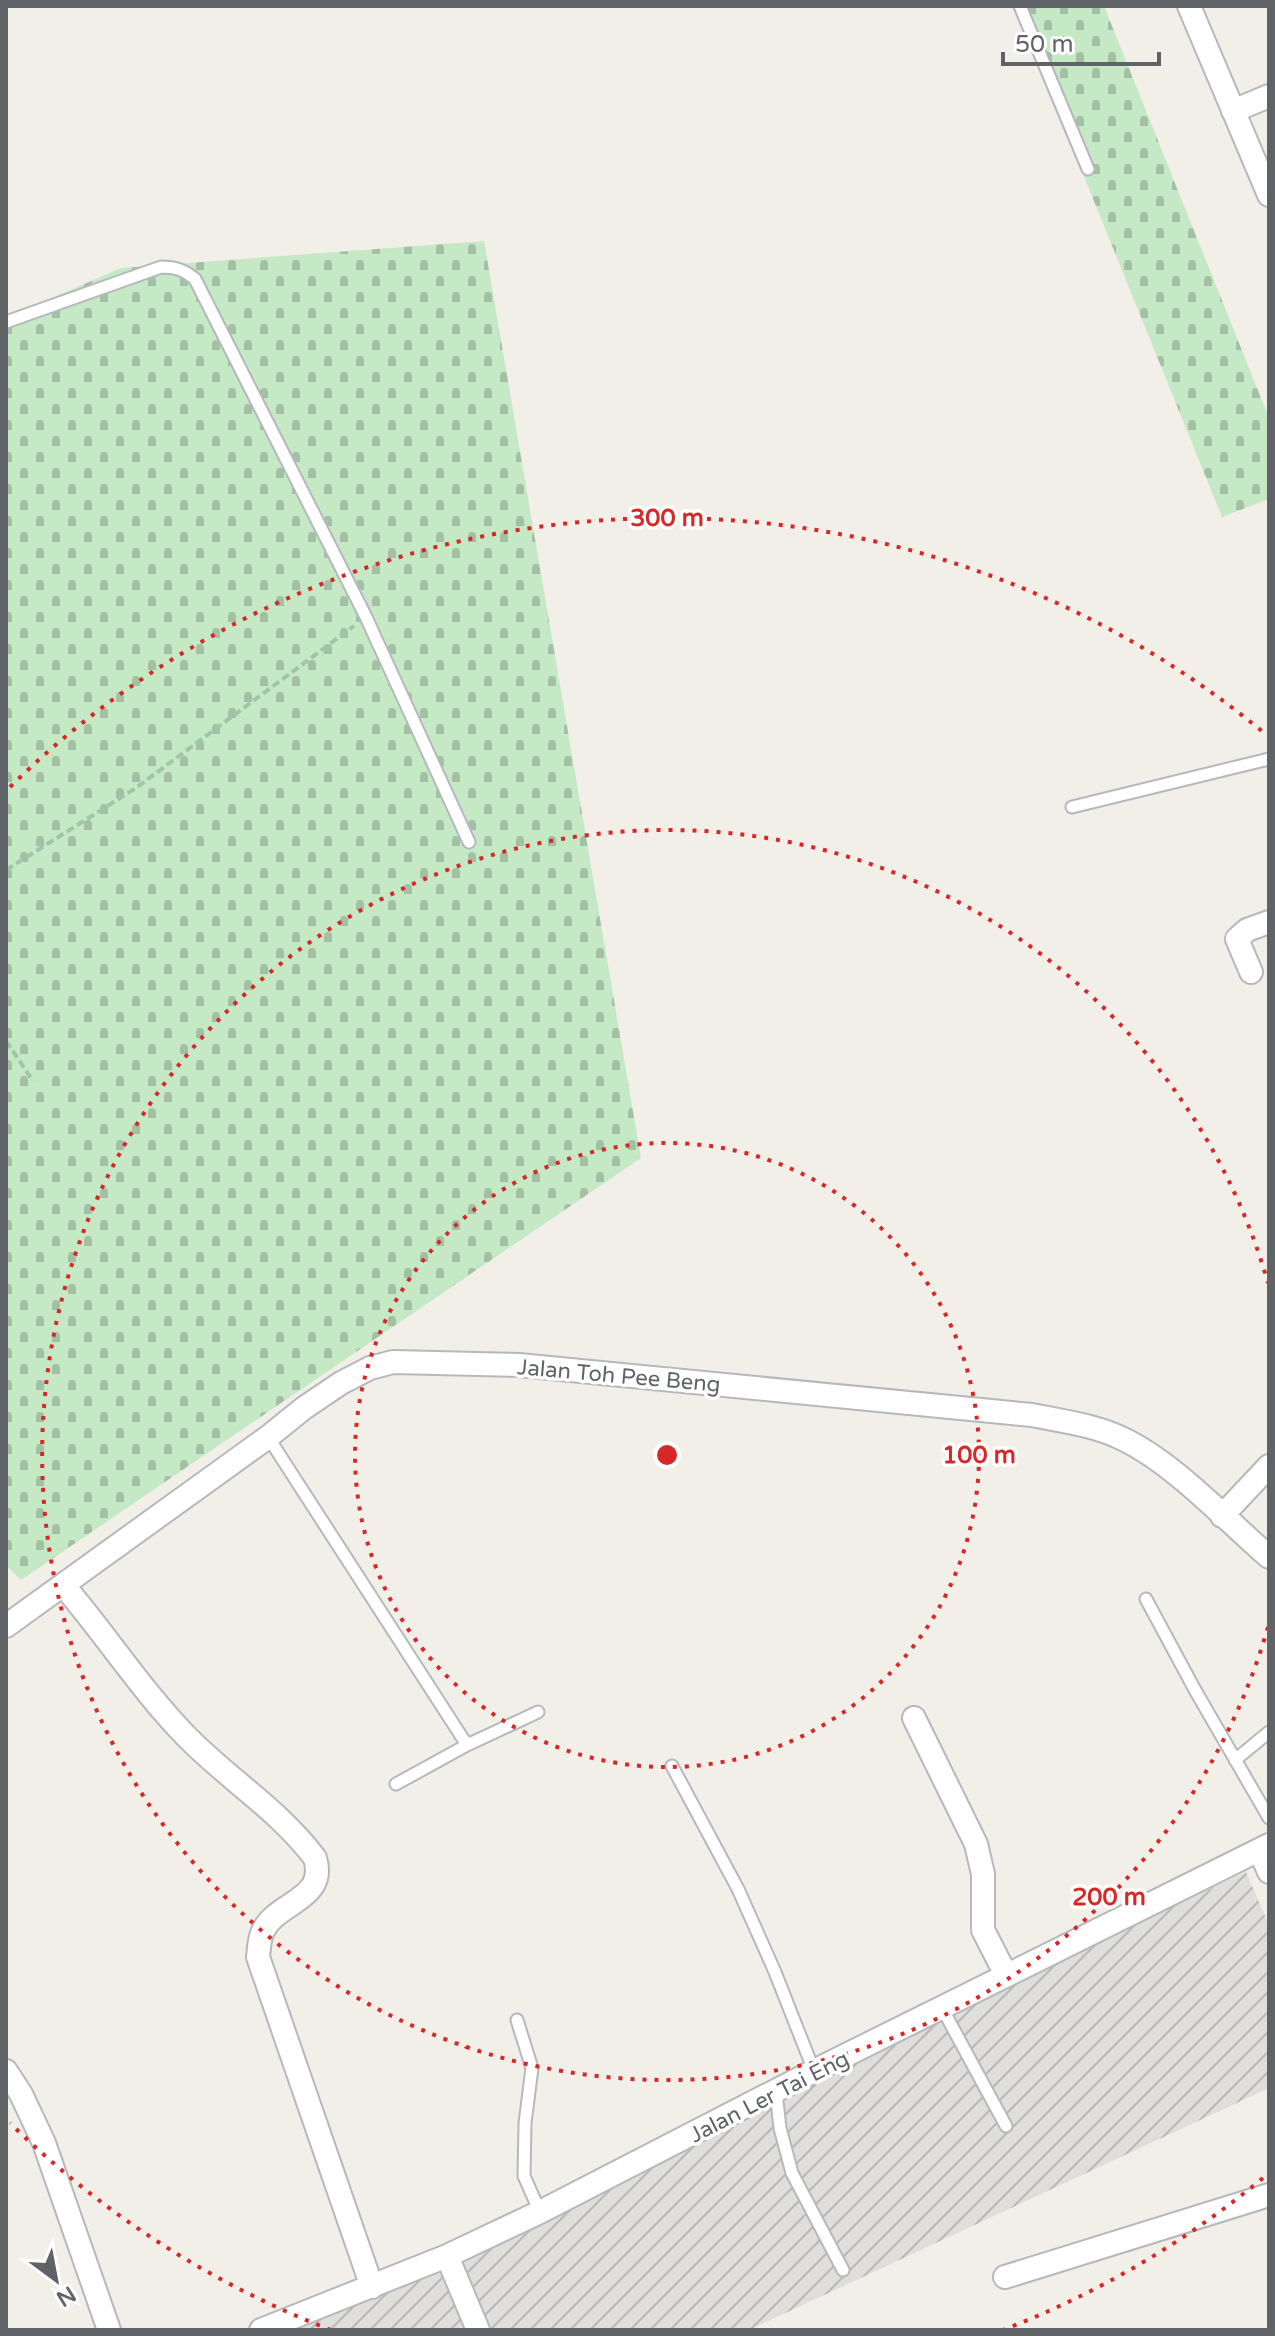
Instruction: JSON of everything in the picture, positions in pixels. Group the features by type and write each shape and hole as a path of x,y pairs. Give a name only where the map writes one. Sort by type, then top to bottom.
{"street":[{"path":"1189,6 1269,195"},
{"path":"1233,111 1269,96"},
{"path":"1251,972 1237,939 1247,930 1269,922"},
{"name":"Jalan Toh Pee Beng","path":"13,1616 64,1586 341,1383 370,1368 393,1362 519,1365 1018,1414 1082,1425 1119,1437 1146,1451 1269,1557"},
{"path":"1222,1516 1269,1466"},
{"path":"64,1586 156,1705 206,1755 269,1808 315,1858 319,1868 312,1888 271,1920 262,1932 258,1957 372,2287"},
{"path":"914,1718 976,1844 983,1874 983,1930 1006,1975"},
{"path":"1264,1848 1269,1872"},
{"name":"Jalan Ler Tai Eng","path":"261,2330 447,2256 540,2212 814,2071 1264,1848"},
{"path":"6,2071 21,2094 44,2143 109,2330"},
{"path":"1005,2277 1269,2195"},
{"path":"447,2256 478,2330"}],"lane":[{"path":"1020,6 1088,169"},
{"path":"6,322 161,267 174,267 195,279 366,617 469,842"},
{"path":"1072,807 1269,759"},
{"path":"268,1437 467,1745"},
{"path":"1146,1599 1269,1818"},
{"path":"396,1784 467,1745 538,1712"},
{"path":"1235,1760 1269,1732"},
{"path":"672,1766 755,1925 814,2071"},
{"path":"942,2008 1006,2126"},
{"path":"517,2020 532,2068 525,2123 524,2176 540,2212"},
{"path":"776,2092 780,2128 792,2173 843,2270"}],"path":[{"path":"6,870 136,788 366,617"},
{"path":"6,1041 33,1081"}],"shaded area":[{"path":"1246,1872 1269,1925 1269,2088 749,2330 284,2330"}],"green space":[{"path":"1015,6 1104,6 1269,418 1269,499 1222,517"},
{"path":"484,241 641,1158 21,1580 6,1565 6,318 121,268"}]}
